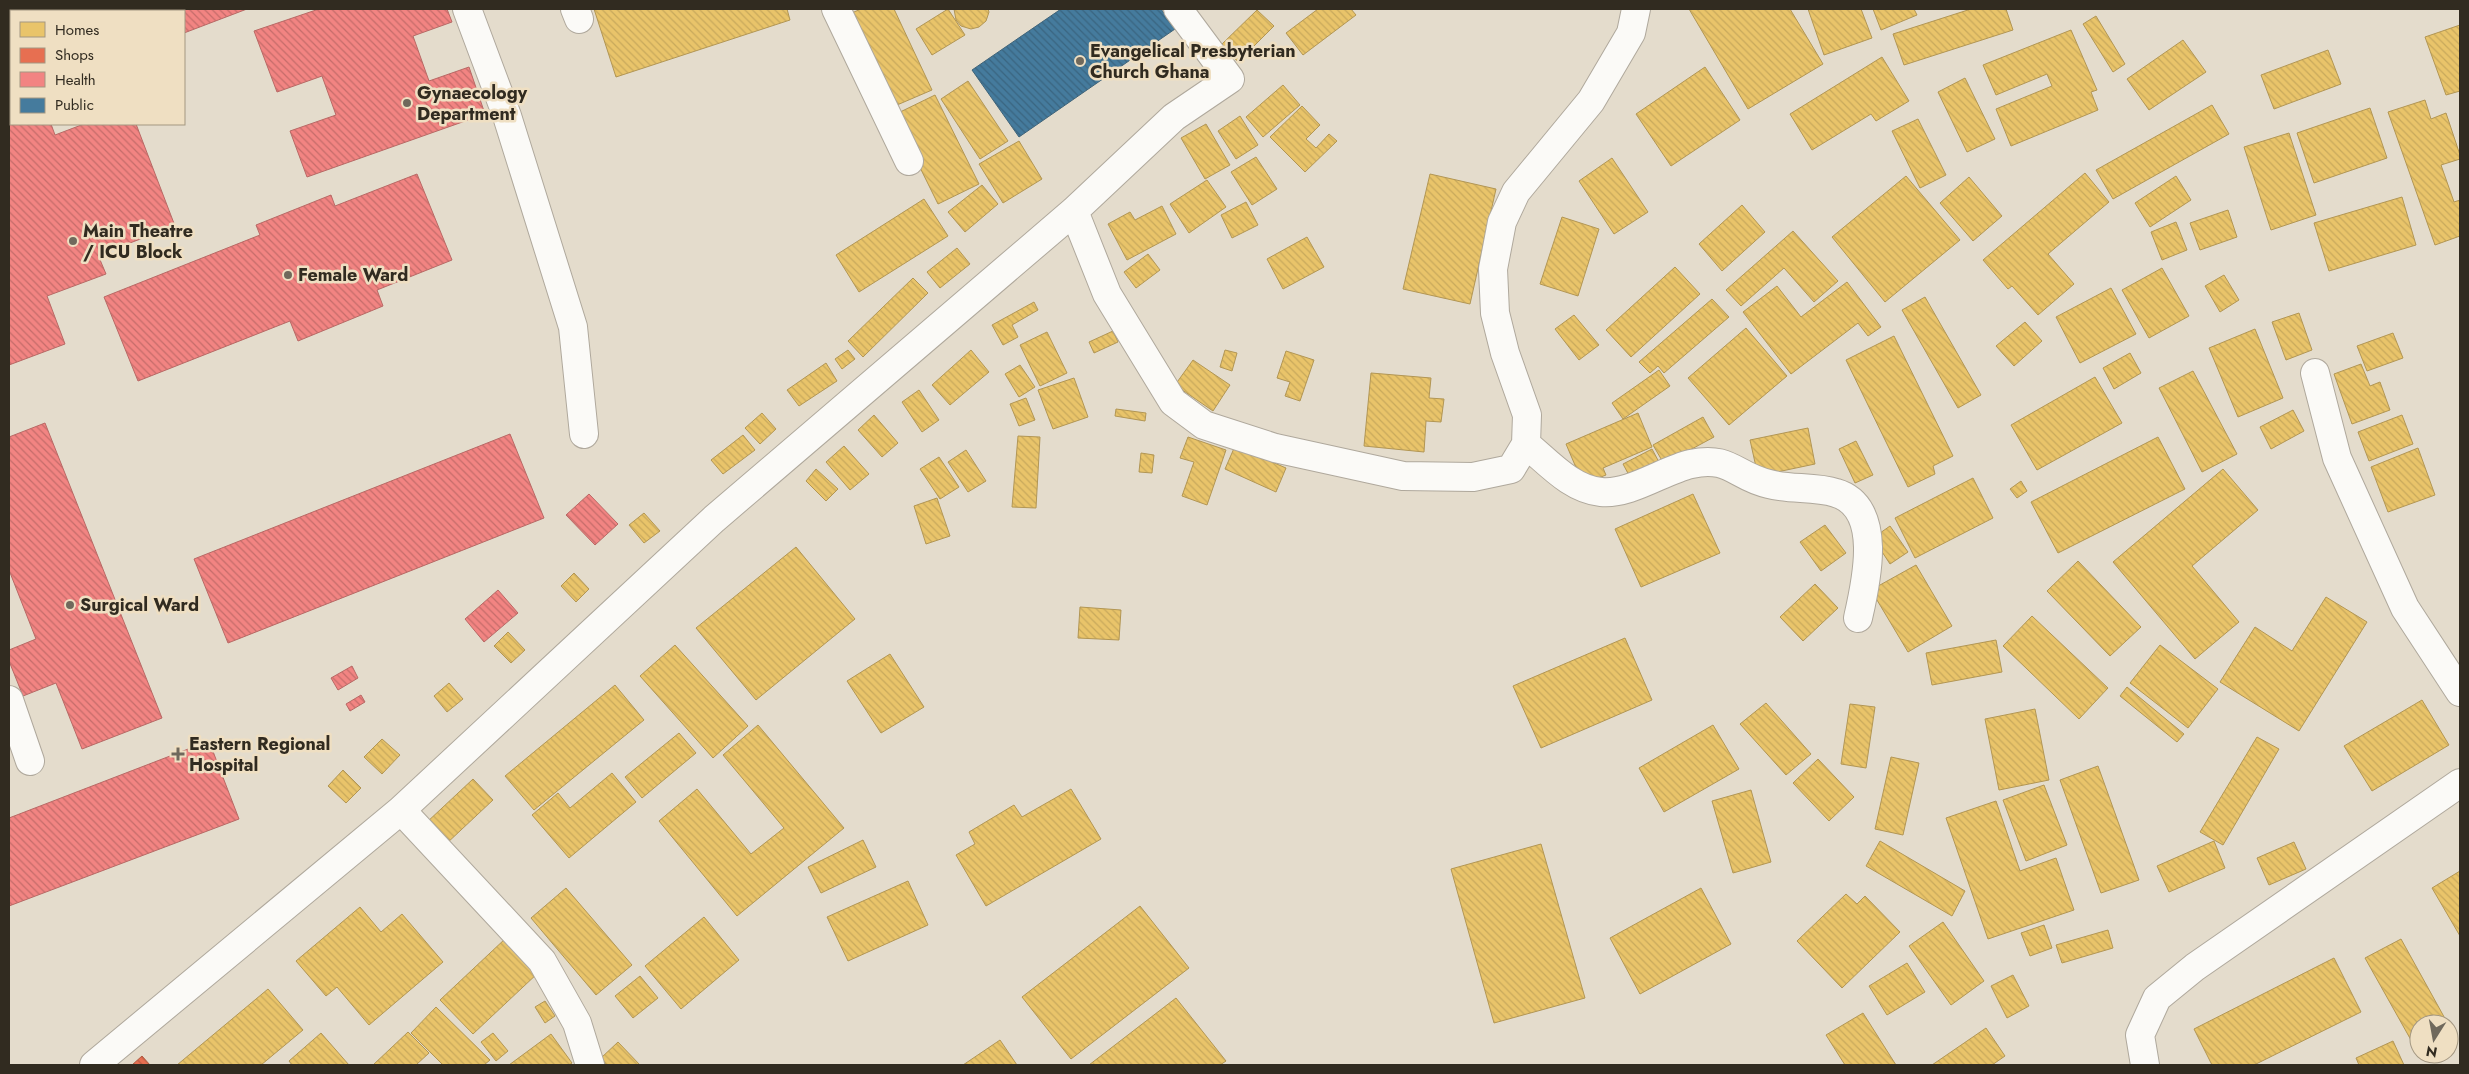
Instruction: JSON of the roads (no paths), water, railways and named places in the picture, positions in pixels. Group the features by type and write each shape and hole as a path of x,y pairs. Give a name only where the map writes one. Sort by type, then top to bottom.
{"street":[{"path":"467,9 507,116 573,327 584,434"},
{"path":"836,9 909,161"},
{"path":"94,1065 401,810 714,519 1074,211 1174,117 1230,79 1178,9"},
{"path":"1074,211 1107,294 1173,402 1204,425 1275,448 1403,476 1473,477 1511,469 1526,444 1527,415 1505,353 1495,313 1493,269 1502,222 1516,192 1592,100 1631,33 1636,9"},
{"path":"2315,373 2337,458 2405,608 2460,692"},
{"path":"1526,444 1569,480 1584,488 1604,492 1641,485 1690,464 1715,461 1735,468 1752,479 1770,485 1837,493 1858,506 1867,535 1868,573 1858,618"},
{"path":"9,700 30,761"},
{"path":"2145,1065 2140,1035 2158,998 2195,967 2460,784"},
{"path":"401,810 542,961 577,1023 590,1065"}],"place":[{"name":"Evangelical Presbyterian Church Ghana","path":"1080,61"},
{"name":"Gynaecology Department","path":"407,103"},
{"name":"Main Theatre / ICU Block","path":"73,241"},
{"name":"Female Ward","path":"288,275"},
{"name":"Surgical Ward","path":"70,605"},
{"name":"Eastern Regional Hospital","path":"178,754"}]}
